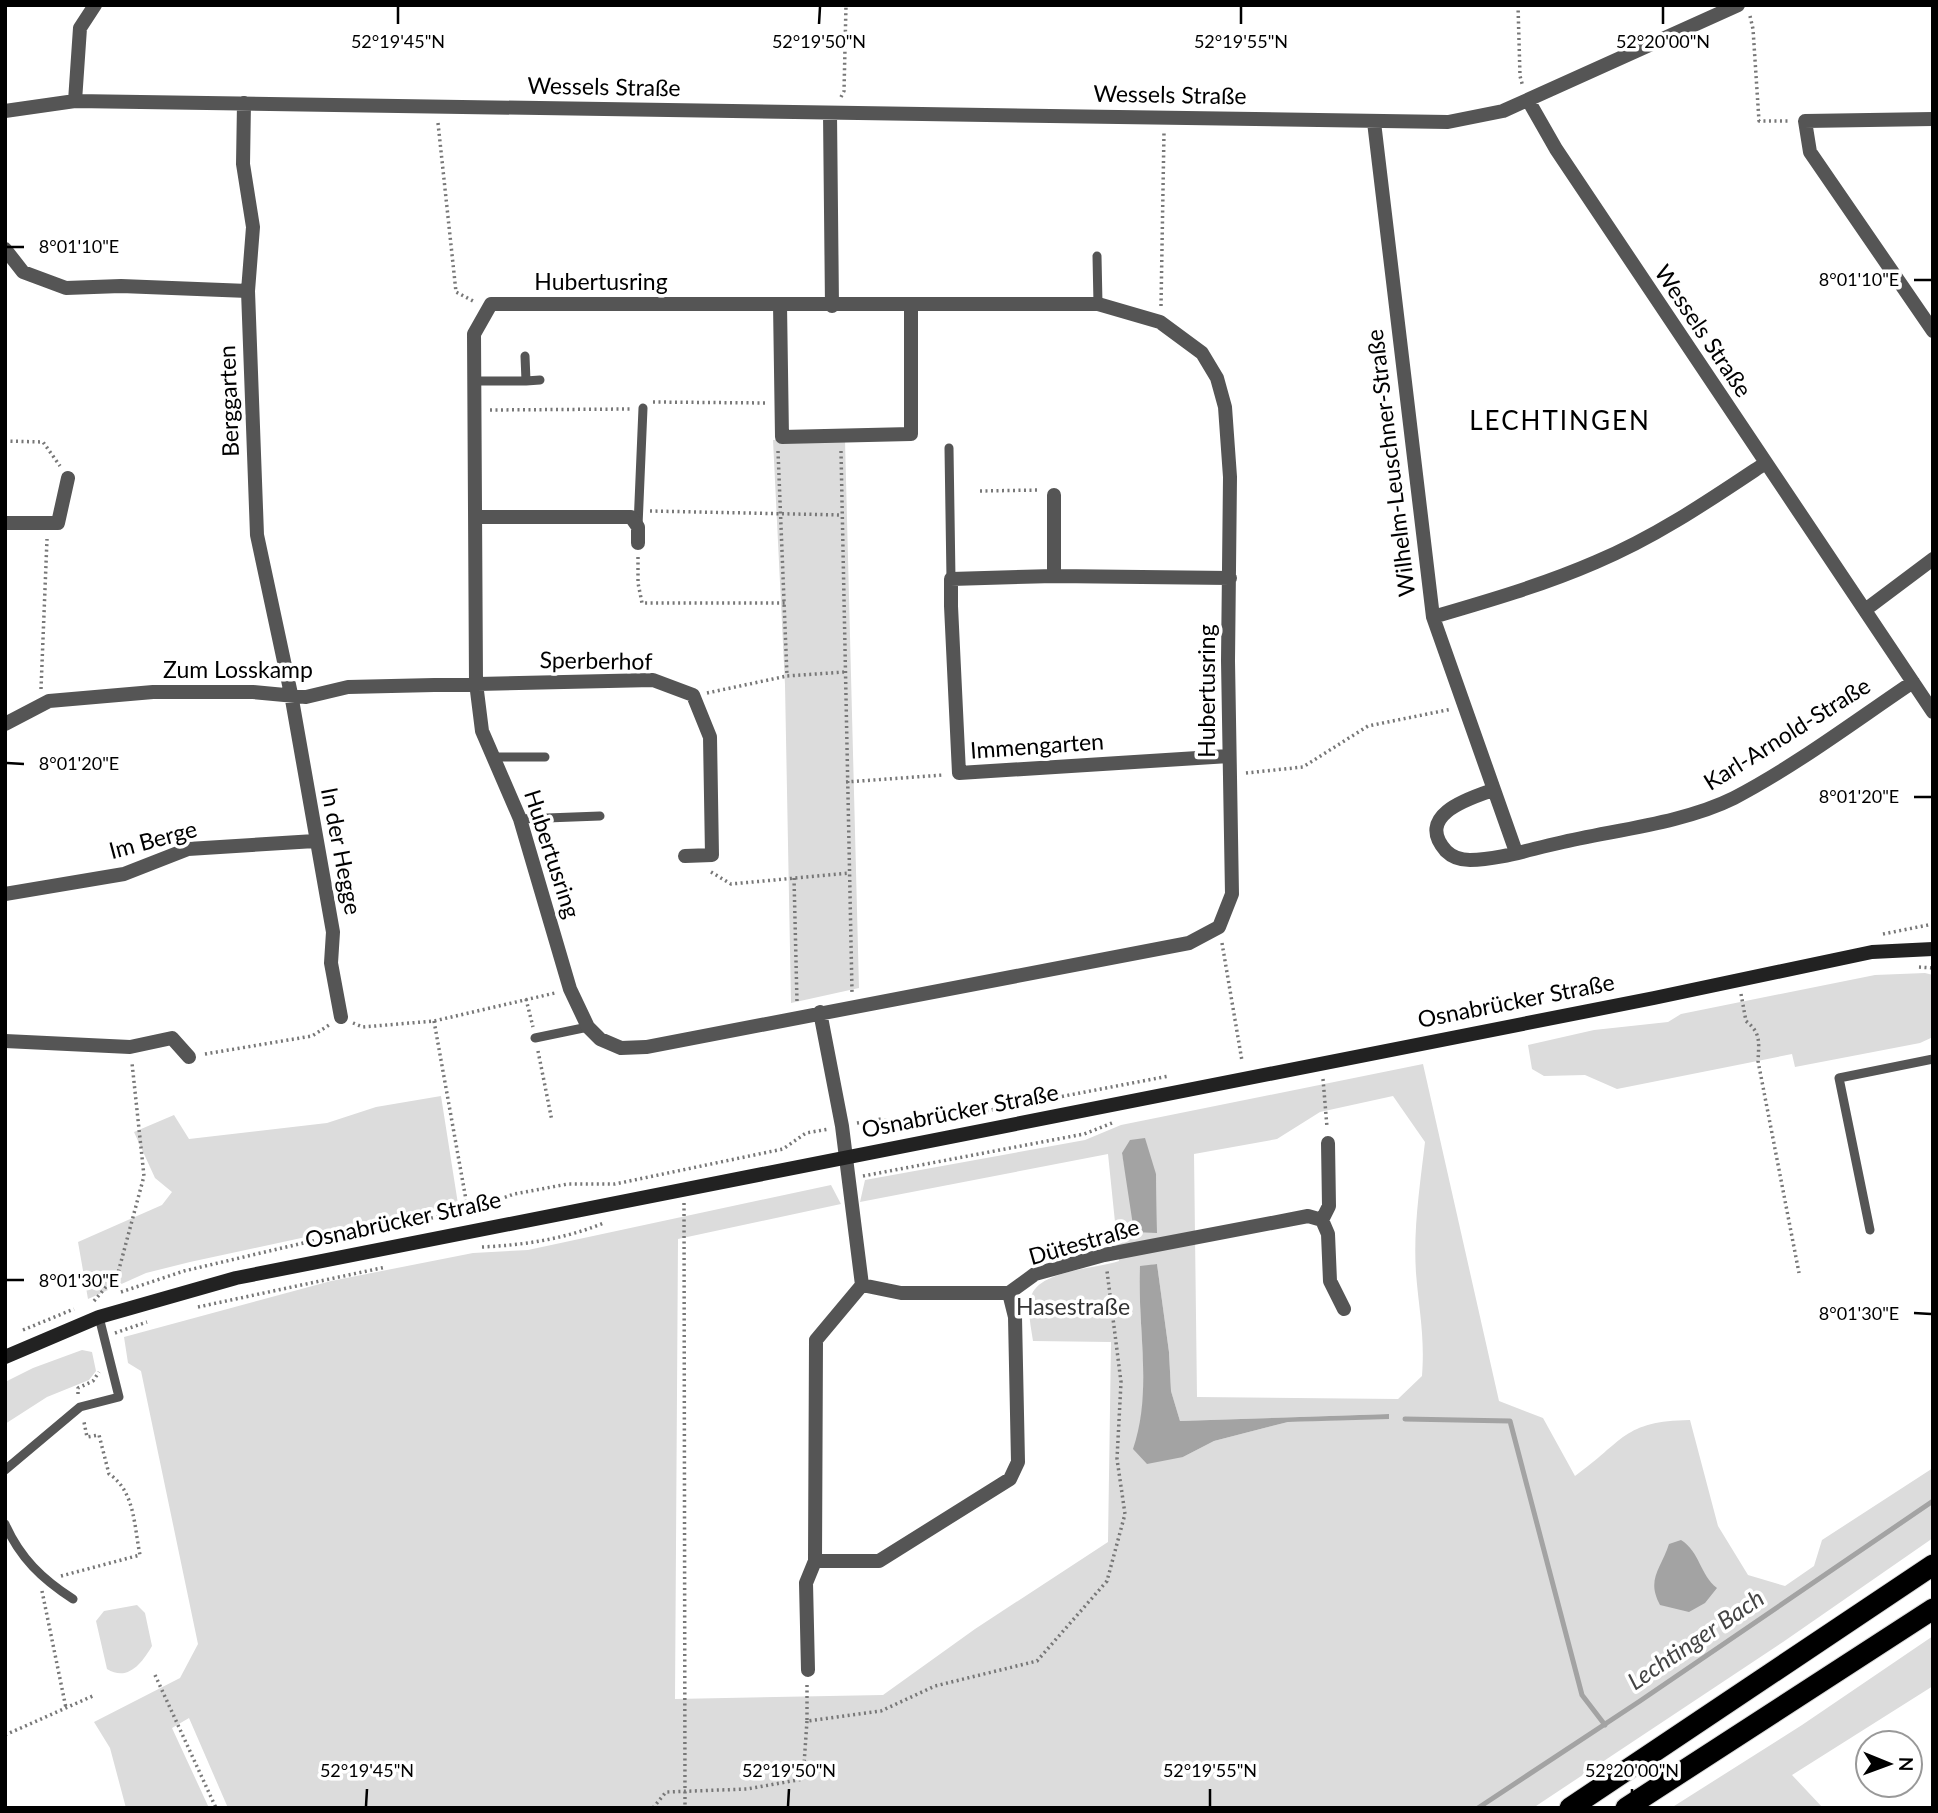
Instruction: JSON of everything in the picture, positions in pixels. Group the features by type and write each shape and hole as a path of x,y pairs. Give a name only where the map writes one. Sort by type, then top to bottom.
{"highway":[{"path":"1570,1808 1933,1565"},
{"path":"1626,1808 1933,1609"}],"street":[{"path":"75,101 80,28 95,5"},
{"path":"1528,100 1738,5"},
{"name":"Wessels Straße","path":"5,111 75,101 1448,122 1480,118 1528,100 1556,149 1764,464 1933,712"},
{"name":"Berggarten","path":"243,103 243,164 253,227 248,291 257,535 291,694"},
{"path":"830,114 832,306"},
{"path":"1933,119 1805,121 1810,152 1933,331"},
{"name":"Wilhelm-Leuschner-Straße","path":"1374,122 1433,617 1493,790"},
{"path":"5,249 23,272 66,288 121,286 248,291"},
{"name":"Hubertusring","path":"587,1027 570,989 520,819 482,731 476,683 474,334 491,304 1098,304 1160,322 1202,353 1217,378 1228,431 1232,894 1219,927"},
{"path":"780,304 782,437 911,434 911,306"},
{"path":"1433,617 1506,595 1598,561 1687,515 1764,464"},
{"path":"5,523 58,523 68,478"},
{"path":"1054,495 1054,576"},
{"path":"477,517 631,517 638,527 638,543"},
{"path":"1866,610 1933,559"},
{"path":"951,579 1054,576 1230,578"},
{"name":"Immengarten","path":"951,579 959,774 1229,756"},
{"name":"Sperberhof","path":"476,683 653,680 693,695"},
{"name":"Karl-Arnold-Straße","path":"1493,790 1454,804 1443,813 1438,826 1439,840 1446,852 1458,859 1472,860 1707,810 1765,780 1913,682"},
{"name":"Zum Losskamp","path":"5,724 49,701 153,692 291,694 306,697 348,687 476,683"},
{"name":"In der Hegge","path":"291,694 333,932 331,963 341,1017"},
{"path":"685,856 712,855 710,737 693,695"},
{"path":"1493,790 1516,852"},
{"name":"Im Berge","path":"5,894 124,874 188,849 315,841"},
{"path":"587,1027 600,1039 621,1048 646,1047 854,1005 1189,943 1219,927"},
{"name":"Osnabrücker Straße","path":"5,1357 99,1317 236,1278 1872,952 1933,949"},
{"path":"808,1670 806,1583 815,1561 816,1340 862,1285 842,1126 820,1012"},
{"path":"5,1041 130,1047 172,1038 189,1057"},
{"path":"1328,1143 1329,1206 1322,1220 1328,1234 1331,1281 1344,1309"},
{"name":"Dütestraße","path":"862,1285 901,1293 1009,1293 1035,1274 1104,1255 1308,1216 1322,1220"},
{"path":"815,1561 878,1561 1010,1479 1018,1462 1015,1317 1009,1293"}],"lane":[{"path":"1097,256 1098,304"},
{"path":"526,356 526,381"},
{"path":"474,381 540,380"},
{"path":"638,527 643,408"},
{"name":"Immengarten","path":"949,448 951,579"},
{"path":"492,757 545,757"},
{"path":"520,819 600,817"},
{"path":"536,1038 587,1027"},
{"path":"1870,1230 1839,1078 1933,1059"},
{"path":"5,1470 80,1407 119,1397 99,1317"},
{"path":"5,1524 16,1548 44,1580 74,1599"}],"path":[{"path":"830,114 844,91 846,5"},
{"path":"1518,5 1520,76 1528,100"},
{"path":"1747,5 1754,29 1759,121 1805,121"},
{"path":"437,107 456,292 472,301 491,304"},
{"path":"1160,322 1165,117"},
{"path":"475,410 643,408 644,401 776,403"},
{"path":"5,441 43,442 68,478"},
{"path":"778,442 787,676"},
{"path":"841,443 846,782 854,1005"},
{"path":"980,491 1048,490 1054,495"},
{"path":"638,511 842,515"},
{"path":"40,706 48,523"},
{"path":"638,543 638,583 642,603 786,603"},
{"path":"693,695 787,676 844,672"},
{"path":"1230,775 1303,767 1368,726 1463,707"},
{"path":"846,782 959,774"},
{"path":"685,856 731,884 850,873"},
{"path":"794,878 797,1017"},
{"path":"1879,935 1933,924"},
{"path":"1219,927 1242,1061"},
{"path":"1909,966 1933,968"},
{"path":"189,1057 312,1036 341,1017 363,1027 434,1021 570,989"},
{"path":"1728,997 1755,992"},
{"path":"1741,994 1746,1021 1757,1030 1759,1036 1758,1061 1799,1273"},
{"path":"526,999 552,1121"},
{"path":"434,1021 468,1211"},
{"path":"94,1301 118,1273 144,1176 130,1047"},
{"path":"1229,1064 1254,1059"},
{"path":"120,1293 184,1271 468,1211 514,1194 568,1184 615,1184 782,1149 806,1133 881,1119 907,1126 1175,1074"},
{"path":"1314,1080 1323,1078 1328,1143"},
{"path":"847,1177 1084,1134 1121,1119"},
{"path":"682,1187 685,1207 685,1808"},
{"path":"672,1209 697,1204"},
{"path":"475,1247 526,1245 568,1236 609,1221"},
{"path":"807,1721 881,1711 935,1686 1037,1661 1107,1581 1125,1514 1117,1459 1121,1382 1104,1255"},
{"path":"188,1309 393,1265"},
{"path":"17,1333 107,1297"},
{"path":"105,1337 151,1320"},
{"path":"66,1708 42,1595 44,1580 140,1555 129,1496 122,1482 109,1474 99,1434 87,1437 80,1407 78,1388 93,1381 100,1373 98,1361"},
{"path":"653,1808 666,1792 747,1789 803,1779 808,1670"},
{"path":"155,1675 216,1808"},
{"path":"5,1735 94,1695"}],"green space":[{"path":"773,440 845,440 859,988 791,1003 785,685"},
{"path":"1875,975 1933,975 1933,1037 1920,1043 1795,1067 1792,1054 1617,1089 1585,1075 1544,1076 1532,1069 1528,1045 1594,1030 1668,1022 1681,1014"},
{"name":"Hasestraße","path":"1423,1064 1499,1401 1543,1418 1575,1476 1615,1443 1637,1429 1668,1421 1690,1420 1718,1526 1748,1575 1785,1586 1814,1566 1822,1540 1933,1468 1933,1538 1783,1642 1533,1808 228,1808 189,1718 172,1728 209,1808 126,1808 110,1748 94,1722 180,1678 198,1644 141,1371 128,1363 124,1337 331,1281 473,1253 528,1250 831,1185 841,1204 678,1239 675,1699 883,1695 975,1629 1108,1542 1111,1342 1033,1341 1029,1308 1036,1288 1044,1281 1069,1272 1119,1261 1108,1154 860,1202 865,1180 1085,1140 1121,1125","holes":["1393,1096 1425,1142 1415,1240 1422,1376 1398,1399 1197,1397 1194,1154 1277,1139 1320,1112","1122,1153 1156,1174 1157,1232 1127,1180","1157,1264 1169,1352 1171,1391 1180,1421 1388,1414 1389,1418 1288,1422 1214,1441 1183,1457 1134,1449 1143,1405 1140,1267"]},
{"path":"441,1096 458,1204 146,1273 88,1299 78,1242 162,1205 172,1192 155,1178 134,1132 174,1115 189,1139 327,1123 376,1107"},
{"path":"82,1350 92,1352 96,1371 89,1380 47,1397 5,1424 5,1382 33,1368"},
{"path":"137,1605 145,1613 152,1646 134,1669 121,1673 107,1669 96,1621 104,1611"},
{"path":"1933,1636 1933,1686 1865,1729 1854,1729 1854,1736 1792,1775 1823,1808 1671,1808 1802,1725"}],"shaded area":[{"path":"1145,1138 1156,1174 1157,1233 1134,1232 1122,1153 1130,1140"},
{"path":"1157,1264 1169,1352 1171,1391 1180,1421 1389,1414 1389,1419 1288,1422 1214,1441 1183,1457 1147,1464 1133,1449 1139,1427 1143,1382 1140,1266"},
{"path":"1681,1540 1692,1551 1711,1583 1717,1588 1705,1603 1689,1612 1660,1605 1654,1588 1656,1574 1669,1544"}],"waterway":[{"path":"1405,1419 1510,1421 1582,1695 1605,1725"},
{"name":"Lechtinger Bach","path":"1478,1808 1933,1501"}],"district":[{"name":"LECHTINGEN","path":"1560,421"}]}
